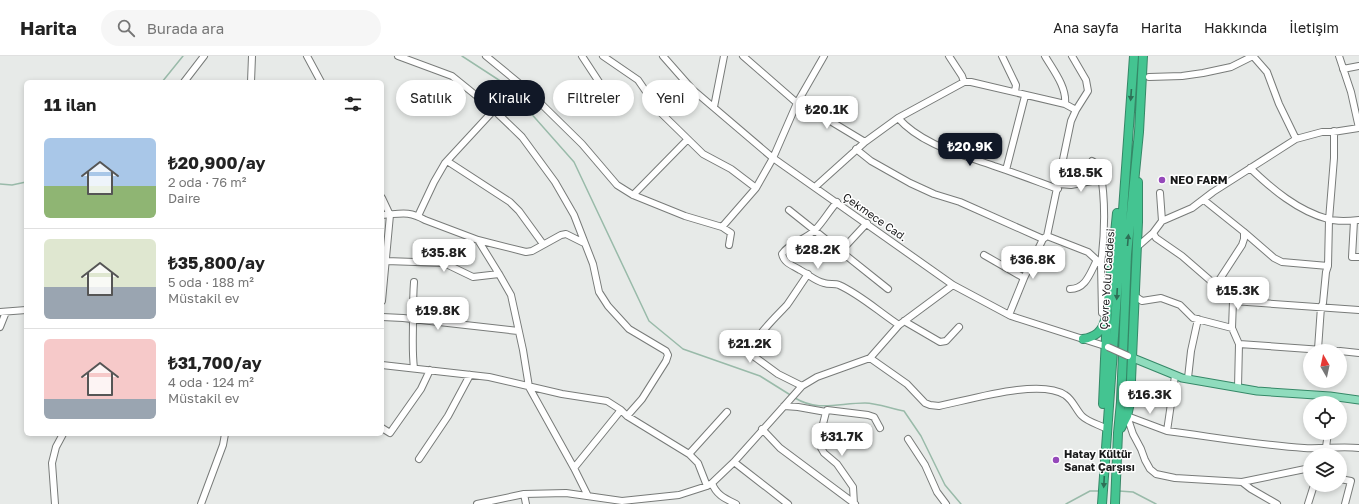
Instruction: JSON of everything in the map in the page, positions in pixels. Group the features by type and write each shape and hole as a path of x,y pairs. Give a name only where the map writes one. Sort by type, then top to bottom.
{"highway":[{"name":"Çevre Yolu Caddesi","path":"1102,503 1134,56"},
{"name":"Çevre Yolu Caddesi","path":"1115,504 1127,254 1143,56"},
{"path":"1118,433 1127,416 1130,403 1130,357 1135,296 1138,222 1138,132"},
{"path":"1107,431 1103,405 1107,347 1107,314 1116,225 1128,145"},
{"path":"1083,339 1098,333 1104,325 1107,314"}],"main road":[{"path":"1130,357 1174,376 1256,391 1303,396"},
{"path":"1347,400 1359,400"}],"street":[{"path":"186,80 204,56"},
{"path":"251,80 252,56"},
{"path":"307,56 320,80"},
{"path":"398,56 452,76 474,94"},
{"path":"486,56 525,88 582,144 617,185 633,195 685,216 722,227 731,233 729,245"},
{"path":"582,56 597,80"},
{"path":"603,56 638,80 660,112 703,154 731,169 756,188"},
{"name":"Çekmece Cad.","path":"663,56 692,89 773,158 953,285 1009,315 1107,347 1130,357"},
{"path":"714,107 724,56"},
{"path":"743,56 796,104 817,113 865,142"},
{"path":"722,227 756,188 773,158 796,104 824,56"},
{"path":"949,56 962,76 964,82"},
{"path":"1002,56 1016,85 1015,92"},
{"path":"1044,56 1064,88 1066,97 1065,104"},
{"path":"1009,315 1024,278 1045,238 1058,187 1071,121 1088,91 1087,85 1072,56"},
{"path":"1137,247 1153,233 1162,221 1192,208 1213,192 1296,138 1322,132 1359,128 1339,56"},
{"path":"1148,77 1182,76 1203,73 1231,67 1256,57 1267,72 1279,104 1296,138"},
{"path":"1343,69 1359,66"},
{"path":"815,187 865,142 898,118 964,82 971,82 1015,92 1025,96 1065,104 1076,110"},
{"path":"1006,170 1025,96"},
{"path":"418,216 434,182 447,161 488,116"},
{"path":"500,116 522,137 554,182 574,215 593,264 599,292 608,306 630,329 660,346 668,355 666,361 642,399 627,416"},
{"path":"898,118 909,129 926,140 959,154 1058,187 1102,179"},
{"path":"1318,344 1321,307 1328,266 1334,131"},
{"path":"633,195 687,140"},
{"path":"856,150 871,161 910,183 934,194 960,202 1045,238 1088,252 1099,262"},
{"path":"447,161 510,202 519,211 543,244"},
{"path":"1092,161 1097,164 1100,169 1102,179 1104,202 1104,238 1099,262 1102,313 1107,314"},
{"path":"1250,168 1286,198 1301,208 1329,220 1356,220 1352,257 1359,257"},
{"path":"1160,193 1162,221"},
{"path":"1204,200 1274,258 1282,262 1328,266"},
{"path":"384,202 390,214 384,281"},
{"path":"836,202 815,230 785,249 782,254 784,259 789,264 825,284 838,284 863,298 877,310 899,325"},
{"path":"789,210 888,289"},
{"path":"384,215 405,213 418,216 478,240 526,252 532,251 561,234 566,234 584,243"},
{"path":"840,251 866,223"},
{"path":"1216,285 1242,245 1244,232"},
{"path":"1153,233 1156,238 1182,256 1228,294 1233,301 1232,328 1239,344 1238,387"},
{"path":"478,240 511,295 523,350 529,387 588,496"},
{"path":"984,255 1024,278"},
{"path":"386,261 444,262 473,277 499,274"},
{"path":"1070,290 1077,289 1084,284 1099,262"},
{"path":"802,386 778,374 752,355 752,352 760,336 787,304 808,274"},
{"path":"414,282 412,303 412,350 414,368"},
{"path":"477,504 524,494 566,493 622,503 679,495 709,484 734,462 802,386 817,377 870,358 899,325 953,285"},
{"path":"1135,296 1142,301 1161,298 1180,306 1194,318 1232,328"},
{"path":"1233,301 1359,310"},
{"path":"0,327 3,312 24,310"},
{"path":"384,317 518,330"},
{"path":"1188,378 1191,351 1198,319"},
{"path":"904,321 940,342 946,341 959,327"},
{"path":"1239,344 1303,348"},
{"path":"1347,352 1359,354"},
{"path":"870,358 907,384 925,403 930,405 939,406 1024,388 1053,390 1065,395 1083,417 1107,431"},
{"path":"384,365 489,377 562,394 608,401 627,416 689,454 698,463 709,484 714,490 722,497 736,504"},
{"path":"384,429 390,433 421,388 430,370"},
{"path":"418,459 448,416 470,375"},
{"path":"1167,431 1174,376"},
{"path":"784,406 826,412 827,410 874,417 880,428"},
{"path":"574,468 621,410"},
{"path":"689,454 727,412"},
{"path":"826,412 824,424 816,439 824,453 837,464 853,487 854,504"},
{"path":"1127,416 1167,431 1281,446 1305,448 1344,446 1359,448"},
{"path":"1127,416 1133,434 1145,460 1150,469 1156,474 1175,478 1242,482 1303,469"},
{"path":"762,429 780,448 854,504"},
{"path":"55,504 52,463 56,447 62,436"},
{"path":"201,504 223,445 225,436"},
{"path":"908,439 925,465 937,492 946,504"},
{"path":"1326,447 1327,440"},
{"path":"734,462 788,504"},
{"path":"1345,504 1351,481 1347,480"},
{"path":"1242,482 1250,490 1268,502 1277,504"},
{"path":"1308,504 1312,492"},
{"path":"524,494 526,504"}],"waterway":[{"path":"164,80 183,56"},
{"path":"462,56 505,84 574,162 649,321 683,349 760,376 792,396"},
{"path":"0,184 12,185 24,182"},
{"path":"795,398 812,405 820,406 870,403 904,411 921,436 945,485 961,504"},
{"path":"1066,504 1090,491 1101,491"},
{"path":"1119,491 1133,492 1156,504"}],"place":[{"name":"NEO FARM","path":"1162,180"},
{"name":"Hatay Kültür Sanat Çarşısı","path":"1056,460"}]}
